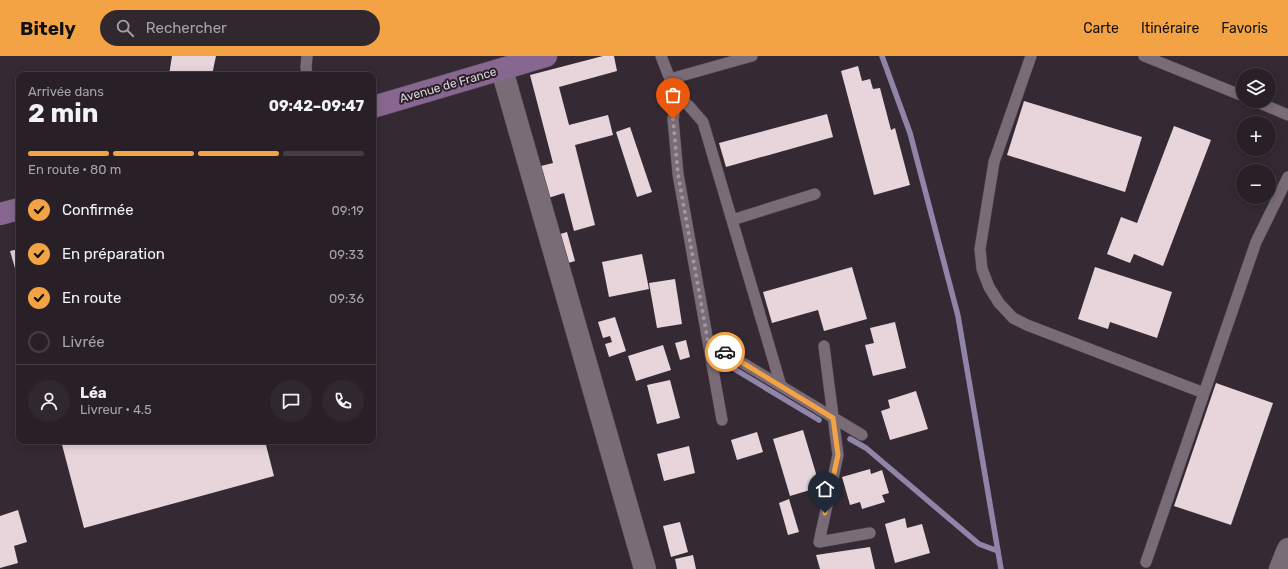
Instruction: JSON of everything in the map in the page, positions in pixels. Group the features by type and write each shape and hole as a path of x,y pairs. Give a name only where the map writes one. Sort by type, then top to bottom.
{"main road":[{"name":"Avenue de France","path":"376,106 546,56"},
{"path":"0,214 16,210"}],"street":[{"path":"502,70 645,569"},
{"path":"1280,569 1288,549"}],"lane":[{"path":"307,56 307,72"},
{"path":"661,56 677,97 689,106 703,122 781,386"},
{"path":"670,80 752,56"},
{"path":"1031,56 994,162 980,249 982,269 989,287 999,303 1013,318 1027,325 1204,393"},
{"path":"1144,56 1236,93"},
{"path":"677,97 673,119 678,174 722,420"},
{"path":"1273,108 1288,114"},
{"path":"1146,562 1256,242 1288,178"},
{"path":"732,220 816,194"},
{"path":"708,342 862,435"},
{"path":"824,346 838,455 819,542 870,533"}],"building":[{"path":"172,56 216,56 213,72 169,72"},
{"path":"603,56 614,56 617,71 559,87 569,125 608,115 613,135 575,145 595,225 574,231 564,193 545,199 537,167 553,163 530,75"},
{"path":"858,66 862,81 870,79 873,89 880,88 891,130 895,128 910,185 874,195 841,71"},
{"path":"1024,101 1142,137 1125,192 1007,155"},
{"path":"827,114 833,137 726,167 719,143"},
{"path":"1174,126 1211,140 1163,266 1134,254 1130,263 1107,254 1121,217 1137,223"},
{"path":"630,127 652,192 637,197 616,132"},
{"path":"567,232 575,261 565,264 557,235"},
{"path":"16,250 16,272 10,251"},
{"path":"642,254 649,289 609,297 602,262"},
{"path":"852,267 867,319 824,331 818,310 772,323 763,292"},
{"path":"1095,267 1172,292 1157,338 1110,322 1108,329 1078,319"},
{"path":"675,279 682,324 657,328 649,283"},
{"path":"615,317 626,351 609,357 605,344 612,342 610,336 603,338 598,322"},
{"path":"895,322 906,368 873,376 865,345 874,343 870,328"},
{"path":"686,340 690,357 680,360 675,343"},
{"path":"663,345 671,370 636,381 628,356"},
{"path":"670,380 680,418 657,424 647,385"},
{"path":"1216,383 1273,403 1231,525 1174,506"},
{"path":"916,391 928,429 890,440 881,411 890,408 888,400"},
{"path":"803,430 820,487 790,496 773,439"},
{"path":"757,432 763,452 737,460 731,440"},
{"path":"62,444 266,444 274,476 84,528"},
{"path":"689,446 695,473 664,481 657,454"},
{"path":"870,469 871,474 882,470 889,493 882,495 885,502 862,509 860,502 850,505 842,477"},
{"path":"789,499 799,532 788,535 779,503"},
{"path":"18,510 27,542 14,546 18,563 0,568 0,516"},
{"path":"905,518 907,528 922,524 930,553 895,563 885,524"},
{"path":"680,522 688,552 671,557 663,526"},
{"path":"870,547 875,569 820,569 816,555"},
{"path":"693,555 696,569 677,569 675,559"}],"waterway":[{"path":"882,56 910,133 958,316 1001,569"},
{"path":"726,364 819,420"},
{"path":"850,439 866,448 979,544 998,551"}],"way so far":[{"path":"673,119 678,174 708,342 725,352"}],"route":[{"path":"725,352 833,418 838,455 825,513"}]}
